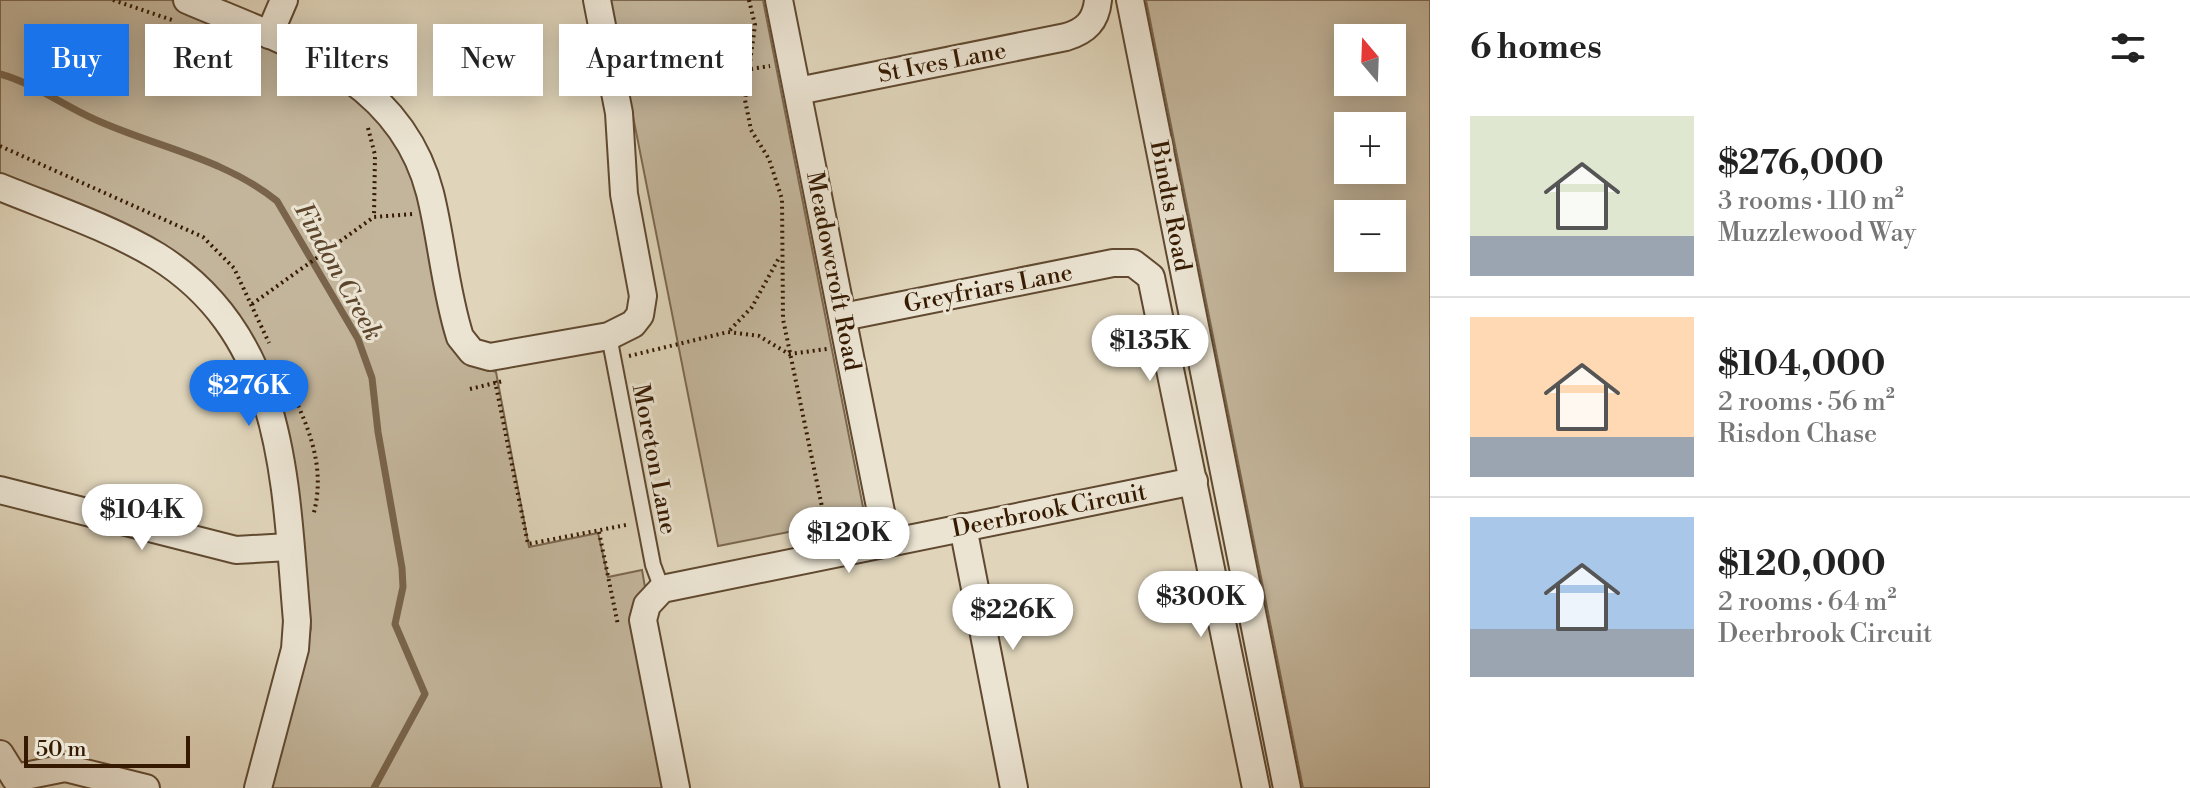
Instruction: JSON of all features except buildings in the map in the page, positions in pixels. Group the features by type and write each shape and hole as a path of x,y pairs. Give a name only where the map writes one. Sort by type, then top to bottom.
{"street":[{"path":"269,35 284,0"},
{"path":"184,11 269,35 339,68 364,86 390,112 423,171 460,337 493,370 611,348 640,315 643,296 624,194 619,113 597,0"},
{"name":"Meadowcroft Road","path":"779,0 887,542"},
{"name":"St Ives Lane","path":"798,91 1066,37 1085,29 1093,20 1098,0"},
{"name":"Bindts Road","path":"1130,0 1287,788"},
{"path":"0,187 156,255 181,273 225,316 245,347 271,409 297,621 295,649 258,788"},
{"name":"Greyfriars Lane","path":"843,317 1113,263 1133,263 1151,277 1157,291 1194,481"},
{"path":"1194,481 1256,788"},
{"name":"Deerbrook Circuit","path":"662,589 1194,481"},
{"path":"0,490 236,550 289,547"},
{"path":"963,527 1014,788"},
{"path":"662,589 647,605 643,620 676,788"},
{"path":"0,754 11,765 16,783 65,768 146,788"}],"lane":[{"name":"Moreton Lane","path":"611,348 644,522 662,589"}],"path":[{"path":"113,0 184,11"},
{"path":"749,0 754,44 745,100 751,130 769,159 782,199 785,218 781,254 789,354 810,434 832,553"},
{"path":"365,120 375,155 374,217"},
{"path":"0,146 175,223 203,237 221,252"},
{"path":"252,304 374,217 434,210"},
{"path":"728,332 752,307 781,254"},
{"path":"611,348 728,332 759,336 789,354 849,345"},
{"path":"493,370 510,380"},
{"path":"470,389 493,370"},
{"path":"493,370 528,544 644,522"}],"shaded area":[{"path":"0,0 171,0 233,24 145,24 145,96 261,96 261,38 277,47 277,96 362,96 398,145 417,183 465,360 496,372 529,547 598,533 608,577 642,570 645,587 631,613 665,788 271,788 311,628 285,420 215,292 0,177"},
{"path":"610,0 763,0 863,507 855,519 718,546 629,96 752,96 752,24 615,24"},
{"path":"1146,0 1430,0 1430,788 1303,788"}],"waterway":[{"name":"Findon Creek","path":"0,74 117,129 235,174 277,201 358,339 372,378 378,432 402,568 403,587 395,624 425,694 374,788"}]}
